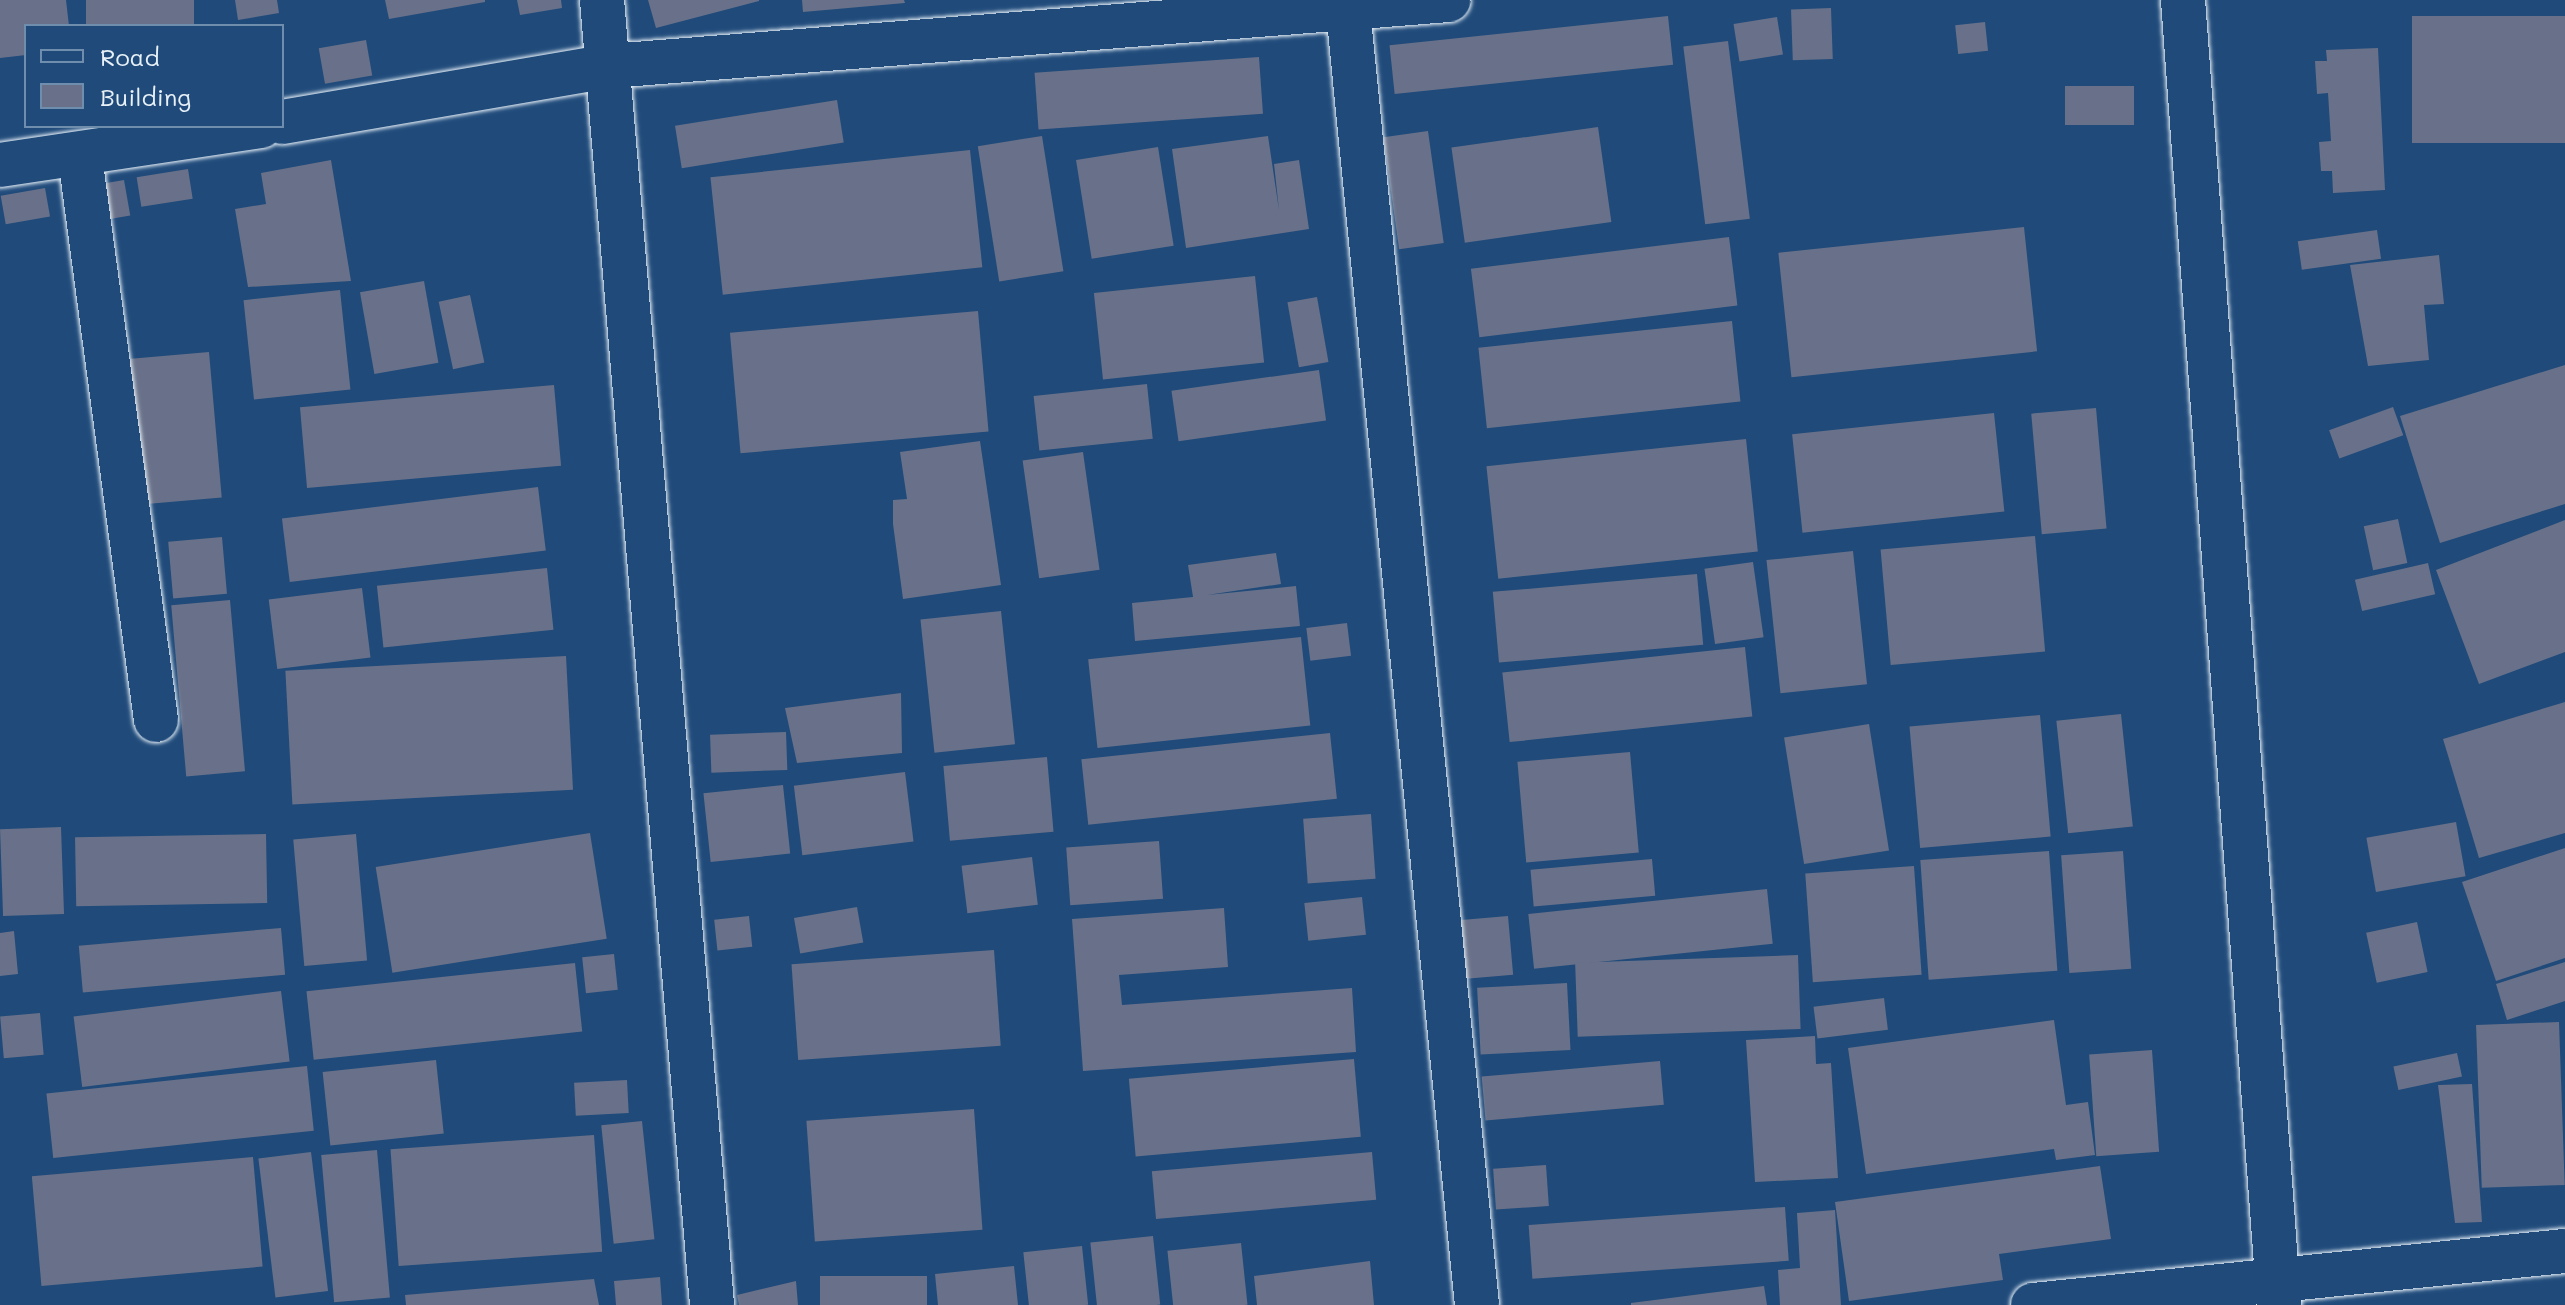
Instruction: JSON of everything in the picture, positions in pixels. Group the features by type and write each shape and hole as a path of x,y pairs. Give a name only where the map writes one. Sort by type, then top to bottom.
{"street":[{"path":"602,0 610,66 712,1305"},
{"path":"284,122 610,66 1348,4 1448,0"},
{"path":"2183,0 2278,1292"},
{"path":"1348,4 1477,1305"},
{"path":"0,165 80,157 249,128"},
{"path":"80,157 156,720"},
{"path":"2033,1305 2278,1292 2565,1251"}],"building":[{"path":"0,0 66,0 69,24 24,24 24,55 0,58"},
{"path":"86,0 194,0 194,24 86,24"},
{"path":"235,0 277,0 279,13 238,20"},
{"path":"385,0 485,0 485,2 389,19"},
{"path":"517,0 561,0 562,8 520,15"},
{"path":"648,0 759,0 759,1 656,28"},
{"path":"802,0 904,0 905,3 803,12"},
{"path":"1831,8 1833,59 1793,60 1791,9"},
{"path":"1668,16 1673,65 1395,94 1390,45"},
{"path":"2412,16 2565,16 2565,143 2412,143"},
{"path":"1777,17 1783,55 1739,61 1734,24"},
{"path":"1985,22 1988,51 1958,54 1955,25"},
{"path":"366,40 372,75 325,84 319,48"},
{"path":"1728,41 1750,219 1705,224 1683,46"},
{"path":"2378,48 2385,190 2333,193 2332,171 2321,171 2319,142 2331,141 2328,93 2317,94 2315,61 2327,61 2326,50"},
{"path":"1259,57 1263,114 1039,130 1035,73"},
{"path":"2065,86 2134,86 2134,125 2065,125"},
{"path":"837,100 844,142 682,168 675,126"},
{"path":"1598,127 1611,222 1465,243 1451,148"},
{"path":"1428,131 1444,243 1399,249 1383,137"},
{"path":"1042,136 1063,271 999,281 978,146"},
{"path":"1268,136 1279,210 1274,164 1299,160 1309,229 1186,248 1172,149"},
{"path":"1158,147 1174,246 1092,259 1076,160"},
{"path":"970,150 982,267 723,295 710,177"},
{"path":"331,160 351,281 248,287 235,209 266,204 261,173"},
{"path":"188,169 193,199 141,207 137,177"},
{"path":"124,180 130,215 106,220 99,184"},
{"path":"45,188 50,217 6,224 1,196"},
{"path":"2024,227 2037,351 1791,377 1778,253"},
{"path":"2377,230 2381,259 2302,270 2298,241"},
{"path":"1729,237 1737,305 1479,337 1471,269"},
{"path":"2439,255 2444,304 2424,305 2429,360 2368,366 2350,265"},
{"path":"1255,276 1264,363 1103,379 1094,293"},
{"path":"424,281 438,363 374,374 360,292"},
{"path":"340,290 350,389 254,400 244,300"},
{"path":"470,295 484,362 453,369 439,302"},
{"path":"1317,297 1328,362 1299,367 1287,302"},
{"path":"978,311 989,432 740,453 730,333"},
{"path":"1732,321 1740,402 1487,428 1478,348"},
{"path":"209,352 222,497 138,505 125,359"},
{"path":"2565,365 2565,504 2440,543 2400,416"},
{"path":"1319,370 1326,421 1179,441 1171,391"},
{"path":"1147,384 1153,439 1039,451 1034,396"},
{"path":"554,385 561,466 307,488 300,407"},
{"path":"2393,407 2403,435 2339,458 2329,430"},
{"path":"2096,408 2107,529 2042,534 2031,414"},
{"path":"1994,413 2004,511 1802,533 1792,434"},
{"path":"1746,439 1758,551 1498,579 1486,466"},
{"path":"980,441 1001,585 903,599 893,524 893,500 907,499 900,452"},
{"path":"1083,452 1100,570 1039,578 1023,460"},
{"path":"538,487 546,551 290,582 282,518"},
{"path":"2398,519 2407,563 2373,570 2364,526"},
{"path":"2565,520 2565,652 2479,684 2436,570"},
{"path":"2035,536 2045,652 1891,665 1881,550"},
{"path":"222,537 227,594 173,598 168,542"},
{"path":"1853,551 1867,684 1780,693 1766,560"},
{"path":"1276,553 1281,584 1207,595 1296,586 1300,626 1135,641 1132,603 1193,597 1188,565"},
{"path":"1753,562 1764,637 1715,644 1704,569"},
{"path":"2428,563 2435,594 2362,611 2355,580"},
{"path":"547,568 553,630 383,648 377,586"},
{"path":"1697,574 1703,645 1499,663 1493,592"},
{"path":"362,588 371,657 277,669 269,599"},
{"path":"230,600 245,771 186,776 171,605"},
{"path":"1001,611 1015,744 934,753 920,619"},
{"path":"1347,623 1351,656 1310,661 1306,628"},
{"path":"1301,637 1310,726 1097,748 1088,659"},
{"path":"1745,647 1752,717 1510,742 1502,673"},
{"path":"566,656 573,790 292,805 285,671"},
{"path":"901,693 902,753 797,763 785,708"},
{"path":"2565,702 2565,833 2479,858 2443,739"},
{"path":"2121,714 2133,826 2068,833 2056,721"},
{"path":"2040,715 2051,837 1920,848 1909,726"},
{"path":"1869,724 1889,850 1804,864 1784,737"},
{"path":"786,732 787,770 711,773 710,735"},
{"path":"1330,733 1337,799 1088,825 1081,759"},
{"path":"1630,752 1639,853 1526,862 1517,762"},
{"path":"1047,757 1054,832 950,841 943,766"},
{"path":"905,772 914,841 802,855 794,786"},
{"path":"783,785 790,854 711,862 703,793"},
{"path":"1371,814 1376,879 1308,884 1303,819"},
{"path":"2456,822 2466,876 2376,892 2366,838"},
{"path":"61,827 64,914 3,916 0,829"},
{"path":"590,833 607,939 392,973 376,867"},
{"path":"266,834 267,903 76,906 75,837"},
{"path":"356,834 367,961 304,966 293,839"},
{"path":"1159,841 1163,899 1070,905 1066,847"},
{"path":"2565,848 2565,958 2496,981 2462,882"},
{"path":"2049,851 2057,971 1929,980 1920,860"},
{"path":"2123,851 2131,969 2069,973 2061,855"},
{"path":"1032,857 1038,905 967,913 962,866"},
{"path":"1652,859 1655,896 1534,906 1530,870"},
{"path":"1914,866 1922,975 1813,982 1805,874"},
{"path":"1767,889 1773,944 1534,969 1528,914"},
{"path":"1362,897 1366,935 1308,941 1304,903"},
{"path":"857,907 863,942 800,954 794,918"},
{"path":"1224,908 1228,967 1119,975 1122,1005 1352,988 1356,1052 1083,1071 1072,919"},
{"path":"749,916 752,947 717,950 714,920"},
{"path":"1508,916 1513,975 1466,979 1461,920"},
{"path":"2417,922 2428,972 2377,983 2366,933"},
{"path":"281,928 285,975 83,993 79,946"},
{"path":"14,931 18,974 0,976 0,933"},
{"path":"994,950 1001,1046 798,1060 791,964"},
{"path":"614,954 618,990 586,993 582,957"},
{"path":"1798,955 1801,1029 1578,1037 1575,963"},
{"path":"2565,962 2565,1001 2507,1020 2496,984"},
{"path":"575,963 582,1032 314,1060 306,991"},
{"path":"1567,983 1571,1050 1481,1055 1477,988"},
{"path":"281,991 290,1061 82,1087 74,1016"},
{"path":"1884,998 1888,1030 1817,1038 1814,1007"},
{"path":"40,1013 44,1055 4,1058 0,1016"},
{"path":"2054,1020 2066,1105 2088,1102 2095,1155 2056,1160 2054,1149 1866,1174 1848,1048"},
{"path":"2559,1022 2565,1185 2482,1188 2476,1025"},
{"path":"1815,1036 1816,1064 1831,1063 1838,1178 1755,1182 1746,1040"},
{"path":"2152,1050 2159,1152 2096,1156 2089,1054"},
{"path":"2457,1053 2462,1076 2398,1090 2393,1067"},
{"path":"1354,1059 1361,1137 1136,1156 1129,1079"},
{"path":"436,1060 444,1134 330,1146 323,1072"},
{"path":"1660,1061 1664,1105 1486,1120 1482,1077"},
{"path":"307,1066 314,1131 53,1158 46,1093"},
{"path":"627,1080 629,1113 576,1116 574,1083"},
{"path":"2472,1084 2482,1222 2455,1223 2438,1085"},
{"path":"974,1109 982,1230 815,1241 806,1121"},
{"path":"642,1121 654,1239 614,1244 601,1125"},
{"path":"594,1135 602,1252 399,1266 390,1149"},
{"path":"377,1150 390,1297 334,1302 321,1155"},
{"path":"311,1152 328,1291 275,1297 258,1158"},
{"path":"1372,1152 1376,1200 1156,1219 1152,1171"},
{"path":"253,1157 263,1267 41,1286 32,1176"},
{"path":"1546,1165 1549,1206 1496,1210 1493,1169"},
{"path":"2100,1166 2111,1239 1999,1254 2003,1280 1849,1301 1835,1202"},
{"path":"1785,1207 1789,1261 1532,1279 1529,1225"},
{"path":"1835,1210 1841,1305 1780,1305 1778,1270 1800,1268 1797,1213"},
{"path":"1153,1236 1160,1305 1097,1305 1090,1243"},
{"path":"1241,1243 1247,1305 1173,1305 1167,1251"},
{"path":"1082,1246 1088,1305 1029,1305 1023,1252"},
{"path":"1370,1261 1374,1305 1257,1305 1254,1276"},
{"path":"1014,1266 1018,1305 938,1305 935,1274"},
{"path":"820,1276 927,1276 927,1305 820,1305"},
{"path":"660,1277 662,1305 616,1305 614,1281"},
{"path":"594,1279 599,1305 406,1305 405,1295"},
{"path":"796,1281 798,1305 739,1305 737,1295"},
{"path":"1764,1286 1767,1305 1631,1305 1631,1303"}]}
